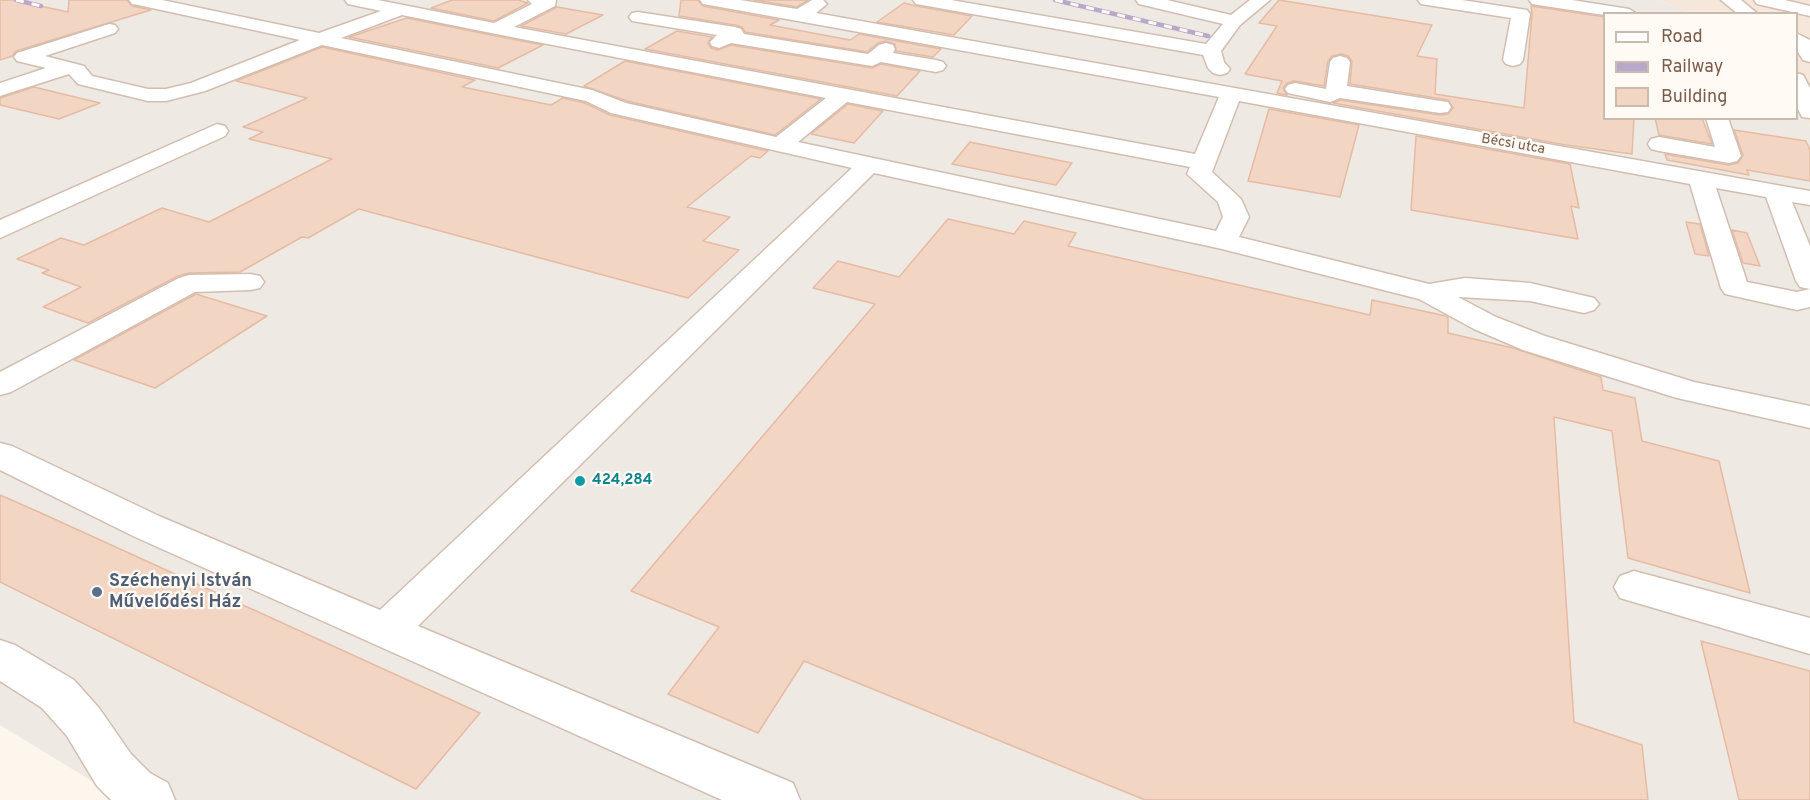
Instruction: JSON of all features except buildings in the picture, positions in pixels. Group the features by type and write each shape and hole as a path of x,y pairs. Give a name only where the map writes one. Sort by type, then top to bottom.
{"street":[{"path":"138,0 592,96 619,108 869,165 1224,241 1429,293 1485,324 1534,343 1689,391 1810,417"},
{"path":"354,0 1203,163"},
{"path":"109,29 24,57 77,70 85,80 148,95 166,95 198,87 320,39 429,0"},
{"path":"496,28 549,2 537,0"},
{"name":"Bécsi utca","path":"709,0 1810,198"},
{"path":"800,15 825,0"},
{"path":"922,0 1211,51"},
{"path":"1144,0 1234,21"},
{"path":"1211,51 1234,21 1261,0"},
{"path":"1427,0 1521,14 1513,60"},
{"path":"1538,0 1616,12"},
{"path":"1730,0 1747,12"},
{"path":"1763,0 1810,11"},
{"path":"639,17 735,33 694,58 690,65"},
{"path":"1520,18 1541,21"},
{"path":"729,37 872,60 881,52 936,66"},
{"path":"1798,39 1810,56"},
{"path":"1211,51 1215,64 1226,75 1330,96 1336,91 1340,62"},
{"path":"0,90 67,68"},
{"path":"1798,82 1810,112"},
{"path":"1336,91 1440,107"},
{"path":"1223,93 1199,174 1229,199 1236,217 1224,241"},
{"path":"781,144 843,95"},
{"path":"1659,144 1729,156 1719,120"},
{"path":"0,230 217,131"},
{"path":"386,631 869,165"},
{"path":"1701,179 1735,288 1797,301 1810,298"},
{"path":"1776,192 1810,281"},
{"path":"0,385 189,284 250,282"},
{"path":"1429,293 1465,287 1530,292 1584,304"},
{"path":"0,455 146,526 776,800"},
{"path":"1634,587 1810,636"},
{"path":"0,658 58,694 83,722 114,770 133,789 151,800"}],"shaded area":[{"path":"0,0 1657,0 1688,12 1603,12 1603,120 1798,120 1798,99 1810,126 1810,800 123,800 0,725"},
{"path":"1657,0 1810,0 1810,126 1798,99 1798,12 1688,12"}],"railway":[{"path":"16,0 41,6"},
{"path":"1055,0 1208,36"}],"place":[{"name":"424,284","path":"580,481"},
{"name":"Széchenyi István Művelődési Ház","path":"97,592"}]}
